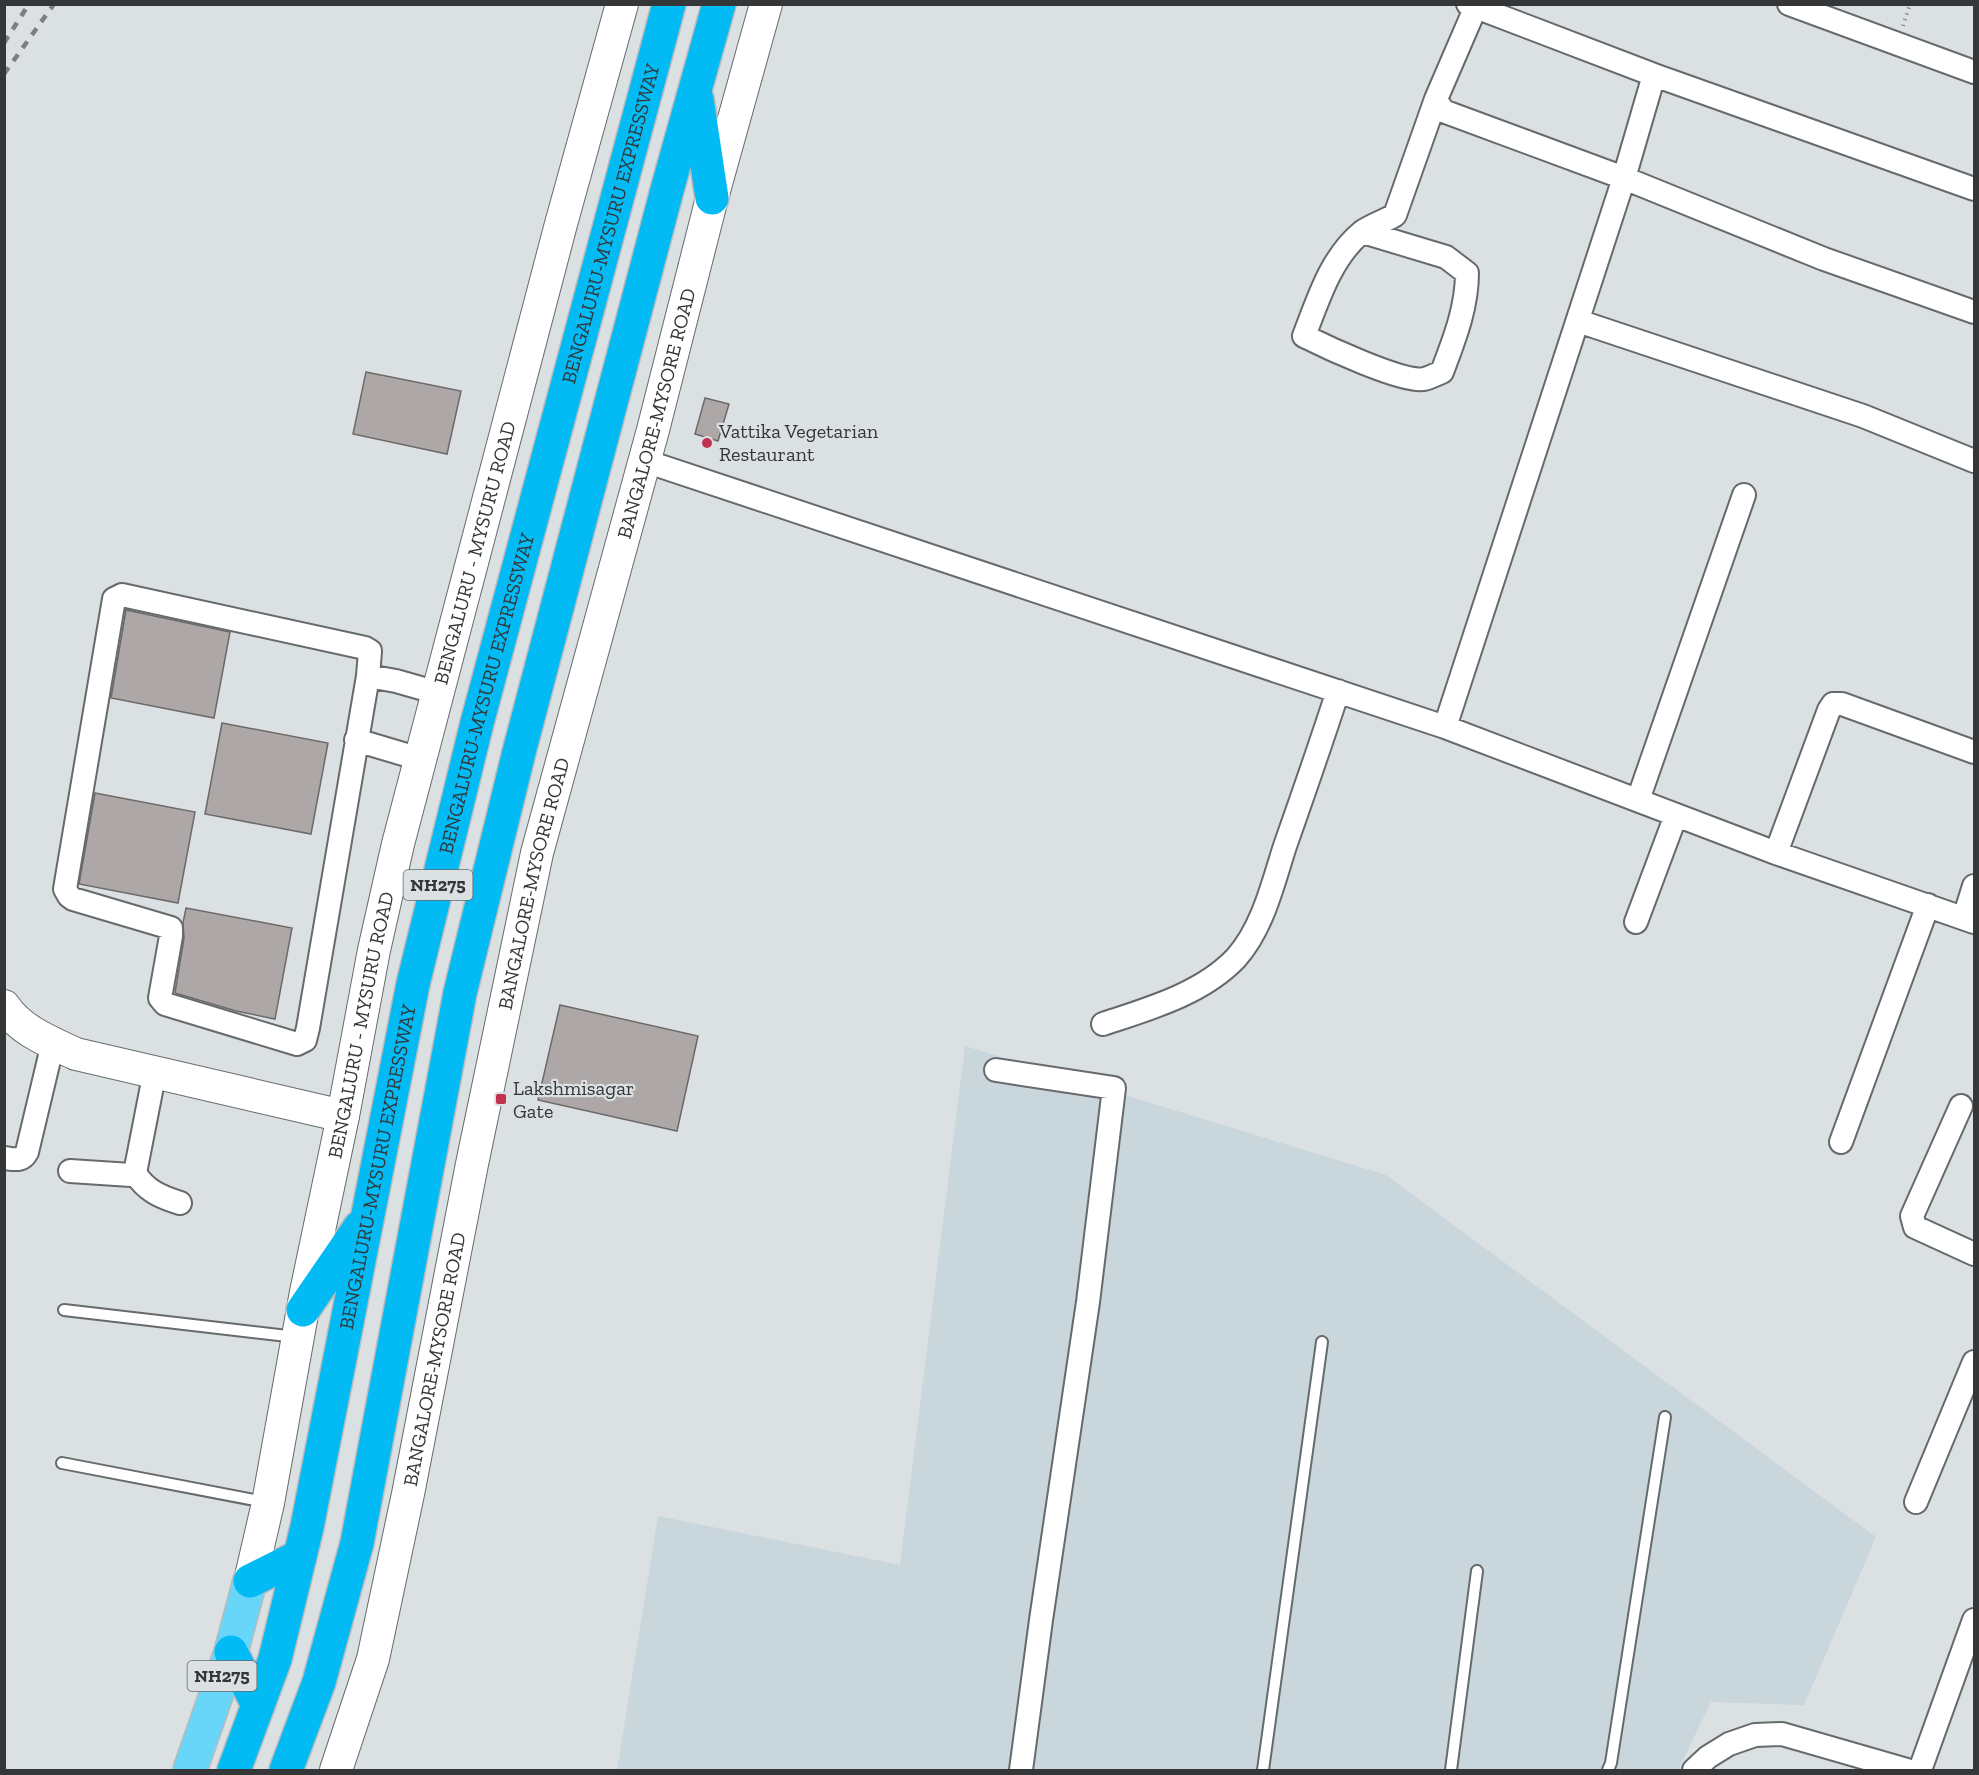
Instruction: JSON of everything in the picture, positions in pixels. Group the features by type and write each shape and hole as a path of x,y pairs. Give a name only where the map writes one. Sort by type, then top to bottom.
{"highway":[{"name":"BENGALURU-MYSURU EXPRESSWAY","path":"234,1770 275,1659 308,1527 413,984 477,723 669,4"},
{"name":"NH275","path":"286,1770 319,1682 357,1543 460,993 519,752 719,4"},
{"path":"695,88 712,198"},
{"path":"301,1324 369,1213"},
{"path":"250,1581 300,1556"},
{"path":"231,1653 258,1705"}],"main road":[{"name":"BENGALURU - MYSURU ROAD","path":"190,1770 231,1653 250,1581"}],"street":[{"name":"BENGALURU - MYSURU ROAD","path":"250,1581 268,1503 374,950 398,844 561,224 622,4"},
{"name":"BANGALORE-MYSORE ROAD","path":"336,1770 373,1659 537,853 645,461 712,198 766,4"},
{"path":"1363,232 1446,257 1467,273 1467,296 1442,372 1423,380 1395,375 1304,336 1341,255 1363,232 1395,215 1436,99 1474,5 1654,75 1974,189"},
{"path":"1795,6 1974,72"},
{"path":"1445,727 1624,178 1654,75"},
{"path":"1436,99 1443,111 1624,178 1824,259 1974,312"},
{"path":"1578,321 1863,416 1974,461"},
{"path":"645,461 1445,727 1776,853 1969,920 1974,886"},
{"path":"1638,800 1744,495"},
{"path":"122,595 365,648 370,651 368,676 305,1040 297,1044 165,1004 160,998 171,928 73,899 65,889 114,599 122,595"},
{"path":"368,676 438,693"},
{"path":"1103,1024 1176,999 1210,978 1235,958 1252,934 1267,900 1338,692"},
{"path":"1776,853 1829,710 1833,705 1842,704 1974,752"},
{"path":"356,740 420,759"},
{"path":"1636,922 1676,815"},
{"path":"1841,1142 1928,905"},
{"path":"4,1006 10,1015 27,1029 76,1054 343,1116"},
{"path":"4,1158 20,1159 27,1152 52,1043"},
{"path":"996,1070 1114,1088 1088,1302 1021,1770"},
{"path":"135,1173 155,1071"},
{"path":"1961,1106 1912,1216 1915,1227 1974,1254"},
{"path":"70,1171 131,1175 135,1173"},
{"path":"135,1173 148,1189 161,1197 180,1203"},
{"path":"1916,1502 1974,1362"},
{"path":"1920,1770 1974,1620"},
{"path":"1694,1770 1708,1757 1729,1744 1755,1735 1782,1734 1907,1770"}],"lane":[{"path":"64,1310 301,1324"},
{"path":"1263,1770 1322,1342"},
{"path":"1608,1770 1611,1763 1665,1417"},
{"path":"62,1462 268,1503"},
{"path":"1451,1770 1477,1571"}],"shaded area":[{"path":"965,1046 1386,1175 1876,1537 1804,1705 1711,1702 1678,1770 617,1770 658,1516 900,1565"}],"building":[{"path":"366,372 461,391 447,454 353,434"},
{"path":"705,398 729,404 718,441 695,434"},
{"path":"126,610 230,632 214,718 111,698"},
{"path":"222,723 328,743 311,834 205,814"},
{"path":"95,793 195,812 178,903 79,884"},
{"path":"186,908 292,928 275,1019 236,1011 175,993 184,938 183,923"},
{"path":"560,1005 698,1036 677,1131 538,1100"}],"railway":[{"path":"4,43 29,4"},
{"path":"4,74 54,4"}],"place":[{"name":"Vattika Vegetarian Restaurant","path":"707,443"},
{"name":"Lakshmisagar Gate","path":"501,1099"}]}
